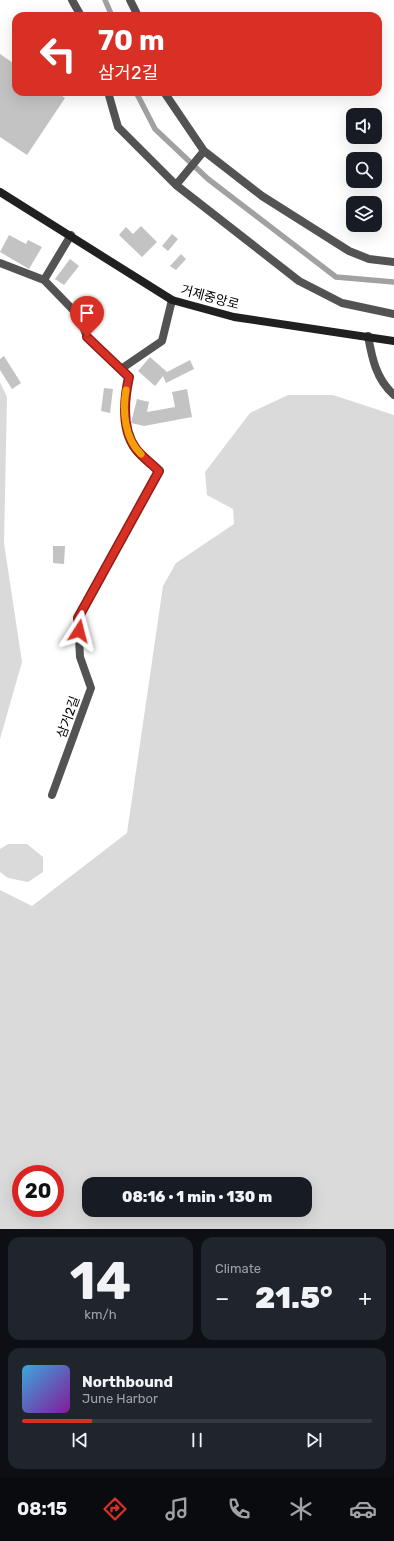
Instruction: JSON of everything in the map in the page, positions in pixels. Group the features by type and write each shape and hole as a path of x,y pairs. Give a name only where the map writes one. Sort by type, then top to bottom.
{"main road":[{"name":"거제중앙로","path":"0,192 71,235 172,300 234,317 394,340"}],"lane":[{"path":"72,0 79,12"},
{"path":"130,0 136,12"},
{"path":"109,96 118,127 176,185 299,281 342,303 394,314"},
{"path":"167,96 204,151 262,196 343,247 369,260 394,262"},
{"path":"176,185 204,151"},
{"path":"44,280 71,235"},
{"name":"삼거2길","path":"0,263 44,280 79,316 87,337 129,377 124,400 127,430 136,449 159,471 78,618 80,657 91,688 52,794"},
{"path":"121,369 162,342 172,300"},
{"path":"368,336 373,364 387,388 394,395"}],"shaded area":[{"path":"0,382 7,397 4,543 22,662 0,739"},
{"path":"288,395 333,395 394,415 394,1229 0,1229 0,890 32,906 127,833 163,586 176,563 234,524 233,509 207,495 205,472 250,413"},
{"path":"8,844 27,844 43,857 43,872 28,882 8,878 0,872 0,849"}],"building":[{"path":"0,54 12,62 12,96 62,96 65,98 27,155 0,137"},
{"path":"141,226 157,242 142,257 119,235 126,227 133,234"},
{"path":"172,234 178,239 168,251 162,246"},
{"path":"9,235 26,244 28,240 42,247 29,269 0,252"},
{"path":"181,254 186,259 176,270 170,266"},
{"path":"70,259 79,266 64,285 55,279"},
{"path":"4,356 21,383 12,389 0,370 0,359"},
{"path":"150,357 167,372 190,360 194,369 166,383 163,376 155,386 138,371"},
{"path":"104,388 113,389 110,413 101,411"},
{"path":"187,389 192,417 144,426 131,423 137,399 149,402 147,412 175,407 172,392"},
{"path":"53,546 65,546 64,564 53,563"}],"waterway":[{"path":"105,0 110,12"},
{"path":"138,96 155,129 208,179 336,277 394,282"}],"slow traffic":[{"path":"126,390 124,400 127,430 136,449 141,454"}],"route":[{"path":"79,631 78,618 159,471 136,449 127,430 124,400 129,377 87,337"}]}
